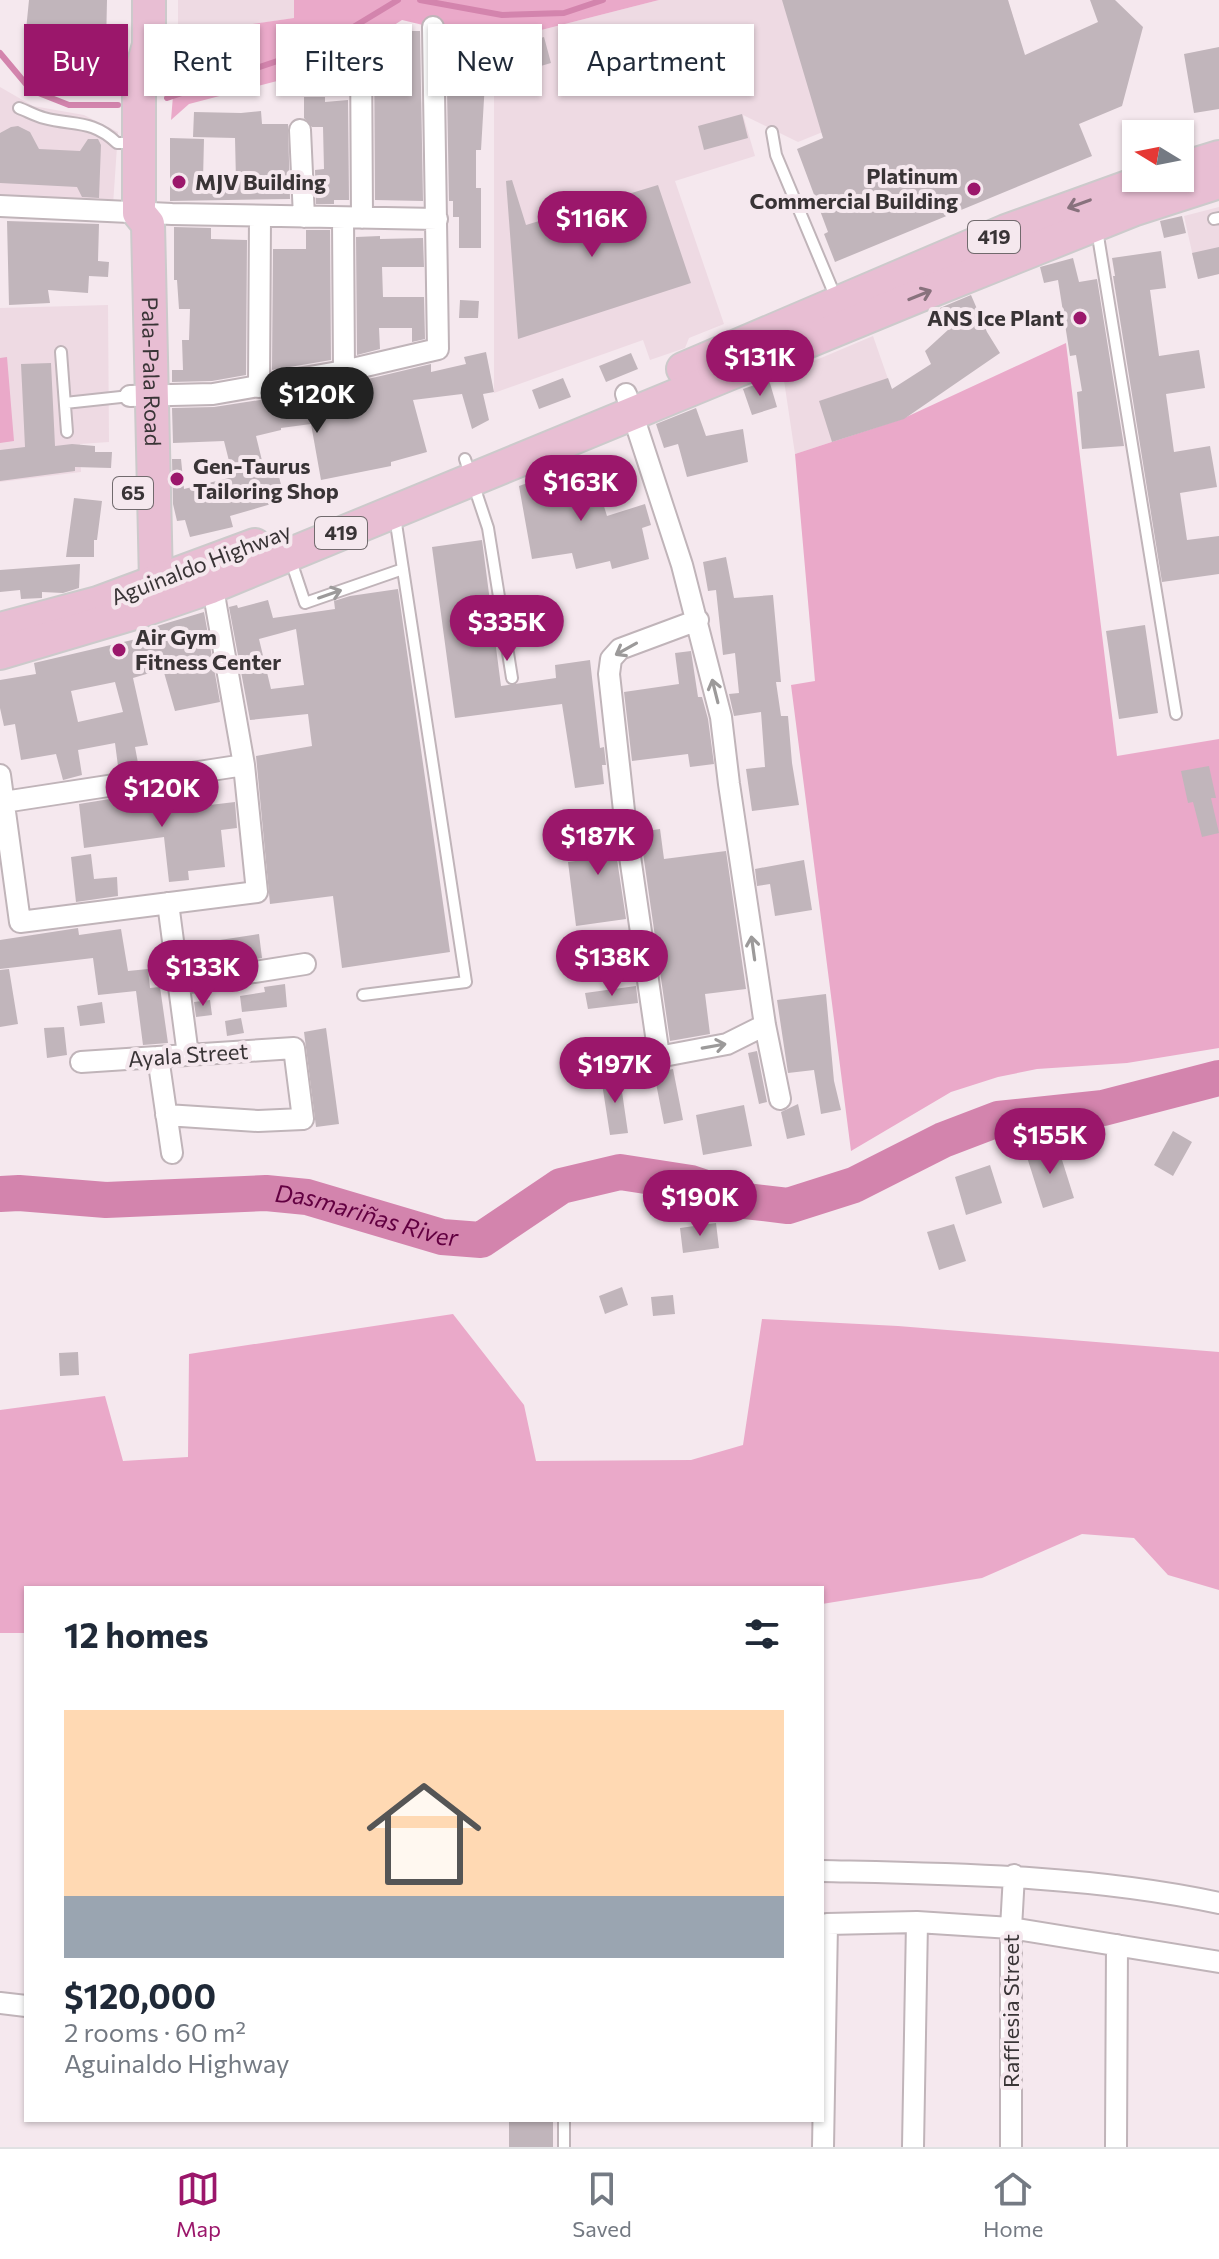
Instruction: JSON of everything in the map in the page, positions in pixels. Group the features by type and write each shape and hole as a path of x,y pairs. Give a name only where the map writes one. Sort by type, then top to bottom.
{"main road":[{"name":"Pala-Pala Road","path":"128,0 128,42 139,80"},
{"name":"Pala-Pala Road","path":"147,593 140,396 128,225 139,213 139,80 149,45 149,0"},
{"path":"1194,165 1219,157"},
{"name":"Aguinaldo Highway","path":"1194,185 1219,182"},
{"name":"Aguinaldo Highway","path":"843,315 1006,231 1136,192"},
{"name":"Aguinaldo Highway","path":"0,653 147,593 219,559 468,469 843,315 1096,225 1138,192"},
{"name":"Aguinaldo Highway","path":"0,629 147,593 211,587 394,511 468,469"}],"street":[{"path":"344,371 359,96"},
{"path":"140,396 213,394 259,387 438,349 434,96"},
{"path":"300,130 304,217"},
{"path":"0,206 139,213 437,219"},
{"path":"259,387 260,216"},
{"path":"630,403 698,620 721,717 765,1025 780,1099"},
{"path":"0,775 20,922 257,892 244,765 211,587"},
{"path":"659,1056 626,829 609,674 611,659 620,649 698,620"},
{"path":"4,802 244,765"},
{"path":"168,903 188,1055"},
{"path":"178,984 305,964"},
{"path":"616,1065 727,1044 765,1025"},
{"name":"Ayala Street","path":"81,1062 294,1048 303,1119 258,1121 166,1115"},
{"path":"158,1057 172,1153"},
{"path":"824,1871 1014,1875 1158,1890 1219,1903"},
{"name":"Rafflesia Street","path":"1011,2147 1011,1928 1014,1875"},
{"path":"913,2147 917,1922"},
{"path":"824,2091 827,1924 917,1922 1011,1928 1219,1962"},
{"path":"1116,2147 1117,1945"},
{"path":"0,2003 24,2006"},
{"path":"823,2122 823,2147"}],"lane":[{"path":"19,108 43,118 85,123 109,135 117,143 139,137"},
{"path":"772,132 776,155 843,315"},
{"path":"1096,225 1176,714"},
{"path":"61,352 67,432"},
{"path":"65,403 140,396"},
{"path":"468,469 488,528 512,678"},
{"path":"363,995 466,982 394,511"},
{"path":"289,554 305,603 403,569"},
{"path":"564,2122 564,2147"}],"shaded area":[{"path":"178,0 294,0 295,18 254,24 178,24"},
{"path":"294,0 659,0 542,30 542,24 428,26 402,20 396,24 276,24 276,81 260,85 260,24 253,24 294,18"},
{"path":"659,0 1008,0 1023,51 798,142 743,115 755,156 675,181 724,324 689,338 685,348 650,360 643,340 494,393 494,96 542,96 542,30 558,26 558,96 754,96 754,24 565,24"},
{"path":"0,87 33,106 84,115 118,132 113,205 0,201"},
{"path":"173,96 220,96 189,104 171,120"},
{"path":"1219,207 1219,274 1198,279 1184,216"},
{"path":"108,305 109,442 80,444 81,472 0,482 0,308"},
{"path":"873,336 902,419 795,454 783,374"},
{"path":"1066,343 1117,756 1219,739 1219,1048 1127,1063 1037,1069 998,1077 951,1092 851,1151 791,685 815,681 795,454 902,419"},
{"path":"7,357 14,441 0,443 0,358"},
{"path":"453,1314 524,1405 536,1461 691,1460 743,1445 762,1319 898,1326 1219,1352 1219,1590 1168,1575 1134,1538 1082,1534 982,1578 824,1604 824,1586 24,1586 24,1633 0,1633 0,1410 105,1396 123,1461 188,1457 189,1354"}],"building":[{"path":"29,0 107,0 106,24 27,24"},
{"path":"782,0 1008,0 1025,55 1098,22 1090,0 1115,0 1143,27 1122,106 1079,124 1092,156 835,262 824,234 828,232 797,149 823,138"},
{"path":"412,31 420,31 423,201 375,200 374,96 412,96"},
{"path":"544,37 551,63 542,66 542,38"},
{"path":"1219,47 1219,109 1194,113 1184,54"},
{"path":"447,96 484,96 481,150 476,150 476,188 481,188 481,248 459,248 459,217 453,217 453,201 449,201"},
{"path":"304,97 325,97 325,102 348,100 349,200 316,204 315,170 324,169 323,127 312,127 304,118"},
{"path":"261,111 262,124 288,124 290,199 170,201 170,138 204,139 203,180 236,181 235,138 193,137 194,112"},
{"path":"742,114 748,138 704,150 698,126"},
{"path":"18,126 30,132 39,149 80,151 88,139 98,139 101,145 99,198 82,197 77,187 0,183 0,133"},
{"path":"512,180 526,225 658,185 691,283 518,339 506,181"},
{"path":"1182,216 1186,233 1164,238 1160,221"},
{"path":"7,221 99,224 98,261 109,262 108,277 89,276 88,293 48,290 50,303 9,305"},
{"path":"174,227 211,228 211,239 247,240 246,375 212,381 172,382 172,370 183,370 182,340 189,340 190,309 179,309 177,280 174,280"},
{"path":"306,230 330,230 331,360 272,370 273,249 306,249"},
{"path":"380,236 380,239 423,238 424,267 382,267 383,297 424,297 425,339 412,342 412,328 379,328 380,349 357,355 356,237"},
{"path":"1219,247 1219,274 1198,279 1192,253"},
{"path":"1161,251 1166,288 1150,290 1159,356 1199,350 1205,388 1166,394 1174,452 1210,446 1217,487 1180,493 1187,540 1219,536 1219,574 1162,582 1112,258"},
{"path":"1073,258 1079,282 1097,279 1124,446 1082,449 1077,392 1082,391 1076,355 1070,356 1058,280 1044,283 1040,267"},
{"path":"971,295 1000,353 904,419 832,442 819,401 888,378 892,389 931,364 925,351 949,329 940,308"},
{"path":"460,300 479,301 478,318 459,318"},
{"path":"486,352 494,392 483,394 489,420 472,429 462,394 413,400 427,452 391,462 391,466 321,480 311,424 281,428 256,436 265,473 277,469 285,500 230,516 233,527 190,537 185,520 177,521 173,504 172,459 181,459 184,489 233,477 224,441 173,443 172,408 214,407 260,400 431,364 431,372 466,364 464,357"},
{"path":"631,353 638,369 606,382 599,366"},
{"path":"51,363 55,446 95,446 95,452 112,452 111,468 75,467 75,471 0,481 0,450 25,447 21,364"},
{"path":"563,378 571,397 539,409 532,390"},
{"path":"769,380 777,407 752,415 743,389"},
{"path":"696,408 706,436 743,429 748,462 687,477 678,444 664,448 656,424"},
{"path":"567,469 570,481 594,474 607,516 645,504 651,525 642,528 649,559 612,569 610,561 576,569 572,553 532,559 519,486"},
{"path":"74,498 102,501 97,540 94,540 94,557 66,557"},
{"path":"482,540 501,686 556,678 555,665 590,660 600,748 604,747 604,784 575,788 562,704 455,718 432,547"},
{"path":"726,557 734,598 773,595 781,682 776,682 781,716 788,716 799,805 752,811 746,769 765,767 761,712 734,716 729,694 739,693 735,653 723,655 716,590 708,591 703,562"},
{"path":"80,564 79,588 63,593 42,592 42,598 21,599 20,590 0,592 0,570"},
{"path":"398,589 450,952 342,968 333,896 270,904 256,756 312,746 308,714 250,720 229,607 237,605 238,608 268,600 273,618 335,609 334,601","holes":["296,629 304,685 271,689 259,639"]},
{"path":"204,612 220,702 175,711 163,669 133,678 148,745 135,747 138,763 118,766 115,743 78,750 82,775 63,780 56,754 21,760 15,724 4,726 0,708 0,680 36,674 34,663 149,636 147,629","holes":["115,682 123,712 78,722 71,691"]},
{"path":"1145,625 1158,713 1119,719 1106,631"},
{"path":"691,651 698,697 702,697 708,719 714,764 690,767 688,754 632,761 624,692 679,684 675,653"},
{"path":"1209,766 1216,798 1211,798 1219,833 1202,837 1193,802 1188,803 1181,771"},
{"path":"165,790 167,810 235,802 237,828 221,830 225,867 188,871 189,880 169,882 164,837 84,848 79,804"},
{"path":"610,813 626,919 576,926 568,862 591,859 585,816"},
{"path":"660,829 664,859 726,851 746,989 705,994 710,1034 670,1041 640,832"},
{"path":"91,854 94,879 117,877 118,896 76,902 71,857"},
{"path":"804,860 812,910 775,916 770,884 757,886 755,869"},
{"path":"78,928 79,935 121,929 128,971 148,969 150,988 160,987 168,1043 143,1045 136,991 98,995 93,958 0,969 0,940"},
{"path":"259,934 262,958 190,969 187,945"},
{"path":"9,969 18,1024 0,1027 0,970"},
{"path":"285,984 287,1007 242,1012 240,996 265,992 264,987"},
{"path":"636,986 638,1003 588,1009 585,993"},
{"path":"826,994 834,1081 841,1110 821,1114 814,1070 788,1073 777,1000"},
{"path":"210,1000 212,1015 196,1017 194,1002"},
{"path":"102,1002 105,1023 80,1026 77,1006"},
{"path":"241,1018 244,1033 227,1036 225,1021"},
{"path":"64,1027 67,1055 47,1058 44,1028"},
{"path":"326,1028 339,1124 316,1127 304,1032"},
{"path":"757,1051 767,1102 759,1104 748,1053"},
{"path":"673,1069 683,1120 664,1124 654,1073"},
{"path":"601,1077 620,1078 628,1133 610,1135"},
{"path":"798,1104 805,1135 787,1139 781,1112"},
{"path":"744,1105 752,1146 703,1155 696,1115"},
{"path":"1173,1131 1192,1142 1173,1176 1154,1165"},
{"path":"1057,1144 1074,1198 1043,1208 1026,1154"},
{"path":"990,1165 1002,1203 966,1215 955,1177"},
{"path":"716,1223 719,1248 683,1253 680,1228"},
{"path":"954,1224 966,1261 939,1270 927,1232"},
{"path":"622,1287 628,1305 605,1314 599,1296"},
{"path":"673,1295 675,1314 653,1316 651,1297"},
{"path":"78,1352 79,1375 60,1376 59,1353"},
{"path":"509,2122 553,2122 553,2147 509,2147"}],"waterway":[{"path":"167,98 322,46 398,0"},
{"path":"420,0 502,15 564,13 603,0"},
{"path":"0,53 31,90 69,105 118,105"},
{"name":"Dasmariñas River","path":"0,1194 106,1200 266,1193 307,1197 442,1237 481,1240 561,1186 620,1172 691,1183 745,1201 788,1206 854,1185 943,1140 998,1119 1103,1108 1219,1078"}],"place":[{"name":"MJV Building","path":"179,182"},
{"name":"Platinum Commercial Building","path":"974,189"},
{"name":"ANS Ice Plant","path":"1080,318"},
{"name":"Gen-Taurus Tailoring Shop","path":"177,479"},
{"name":"Air Gym Fitness Center","path":"119,650"}]}
